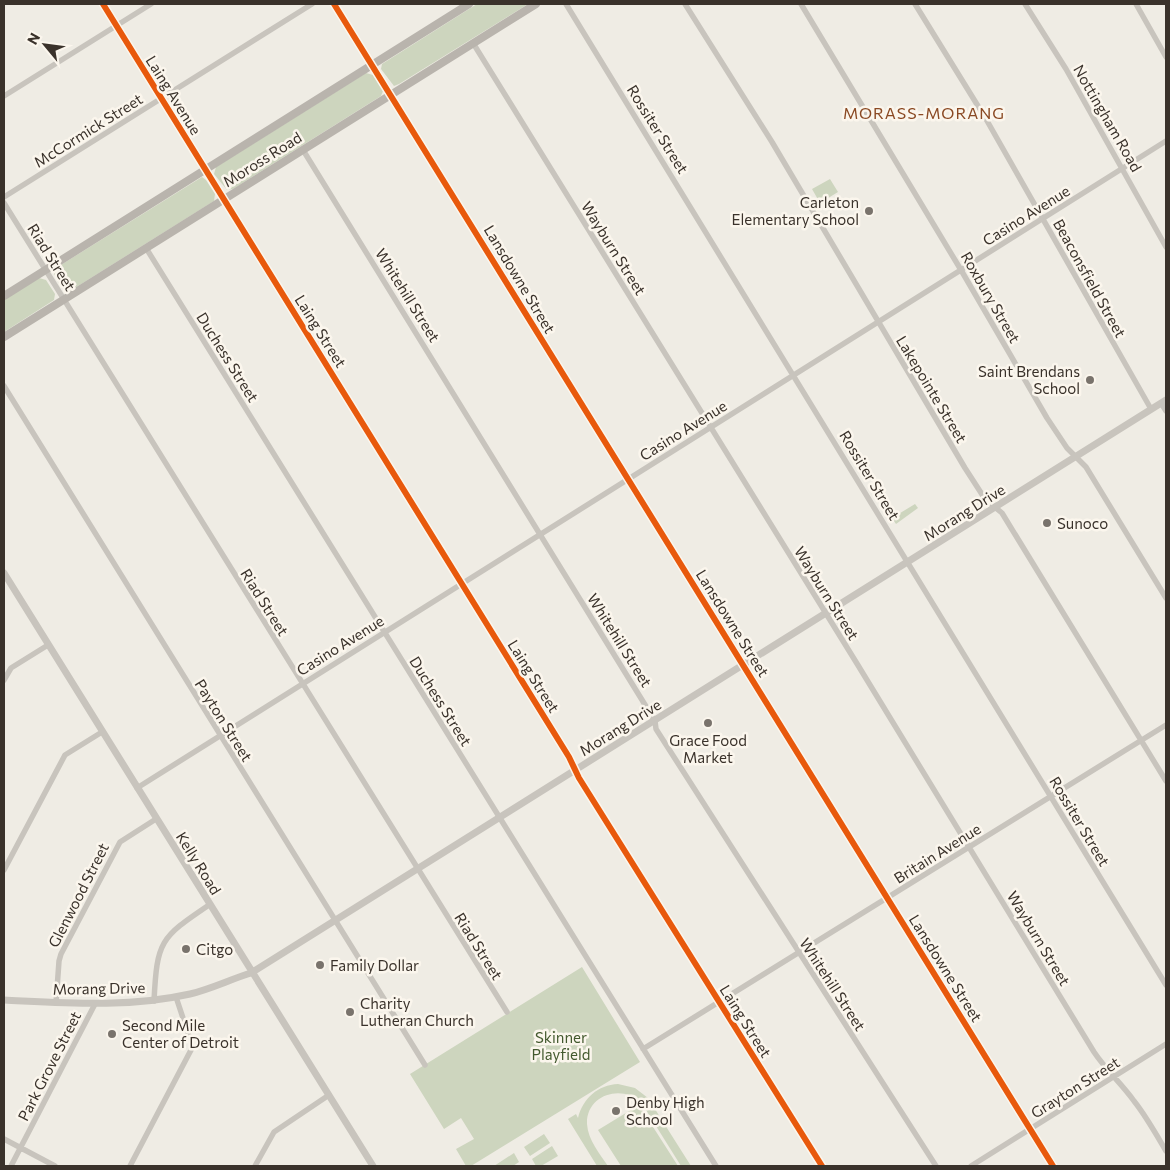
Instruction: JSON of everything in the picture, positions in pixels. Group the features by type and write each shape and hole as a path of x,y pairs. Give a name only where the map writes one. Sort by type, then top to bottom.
{"main road":[{"name":"Moross Road","path":"4,296 469,4"},
{"name":"Moross Road","path":"4,337 536,4"}],"street":[{"name":"Laing Avenue","path":"102,4 224,199"},
{"path":"4,96 151,4"},
{"name":"McCormick Street","path":"4,197 312,4"},
{"name":"Lansdowne Street","path":"334,4 1053,1166"},
{"name":"Rossiter Street","path":"566,4 1166,985"},
{"name":"Lakepointe Street","path":"685,4 772,142 965,468 985,499 1002,513 1166,782"},
{"name":"Roxbury Street","path":"801,4 961,270 1047,418 1067,448 1086,467 1166,598"},
{"name":"Beaconsfield Street","path":"916,4 986,119 1152,409"},
{"name":"Nottingham Road","path":"1025,4 1066,69 1166,247"},
{"path":"1136,4 1166,57"},
{"name":"Wayburn Street","path":"473,43 1094,1052 1136,1103 1166,1151"},
{"name":"Casino Avenue","path":"137,788 1166,141"},
{"name":"Whitehill Street","path":"303,150 655,721 656,729 798,954 936,1166"},
{"name":"Laing Street","path":"224,199 822,1166"},
{"name":"Riad Street","path":"4,203 417,871 507,1012"},
{"name":"Duchess Street","path":"146,248 716,1166"},
{"name":"Payton Street","path":"4,386 219,736 425,1065"},
{"path":"1164,402 1166,411"},
{"name":"Morang Drive","path":"4,1000 95,1004 154,1001 207,989 252,973 1164,402"},
{"name":"Kelly Road","path":"4,573 373,1166"},
{"path":"4,680 11,668 48,644"},
{"name":"Britain Avenue","path":"643,1049 888,899 1166,725"},
{"path":"4,870 65,755 102,732"},
{"name":"Glenwood Street","path":"56,1003 61,954 120,842 156,819"},
{"path":"154,1001 156,959 165,941 172,931 209,905"},
{"path":"130,1166 191,1050 191,1042 176,997"},
{"name":"Park Grove Street","path":"11,1166 95,1004"},
{"name":"Grayton Street","path":"971,1166 1166,1044"},
{"path":"255,1166 274,1132 329,1095"},
{"path":"4,1139 55,1166"}],"green space":[{"path":"477,4 528,4 394,86 381,69 382,64"},
{"path":"366,73 373,75 383,91 381,96 233,189 227,190 214,174 216,167"},
{"path":"202,177 215,194 214,201 70,291 62,288 54,274 56,268"},
{"path":"830,179 838,192 820,203 812,189"},
{"path":"39,278 46,280 55,294 54,300 4,332 4,300"},
{"path":"915,504 918,508 896,524 892,518"},
{"name":"Skinner Playfield","path":"582,967 640,1062 471,1166 466,1166 456,1149 474,1139 461,1118 444,1129 410,1074"},
{"path":"618,1084 635,1088 648,1098 691,1166 681,1166 641,1102 633,1097 615,1093 606,1095 598,1100 588,1114 587,1124 590,1136 608,1166 597,1166 568,1119 576,1114 578,1118 584,1104 592,1094 604,1087"},
{"path":"639,1105 678,1166 621,1166 598,1130"},
{"path":"544,1134 550,1143 530,1156 524,1147"},
{"path":"552,1146 558,1156 541,1166 536,1166 532,1159"},
{"path":"514,1153 519,1162 513,1166 494,1166"}],"cycle path":[{"path":"103,4 569,757 579,778 822,1166"},
{"path":"334,4 1053,1166"}],"place":[{"name":"Carleton Elementary School","path":"869,211"},
{"name":"Saint Brendans School","path":"1090,380"},
{"name":"Sunoco","path":"1047,523"},
{"name":"Grace Food Market","path":"708,723"},
{"name":"Citgo","path":"186,949"},
{"name":"Family Dollar","path":"320,965"},
{"name":"Charity Lutheran Church","path":"350,1012"},
{"name":"Second Mile Center of Detroit","path":"112,1034"},
{"name":"Denby High School","path":"616,1111"}],"district":[{"name":"MORASS-MORANG","path":"924,112"}]}
